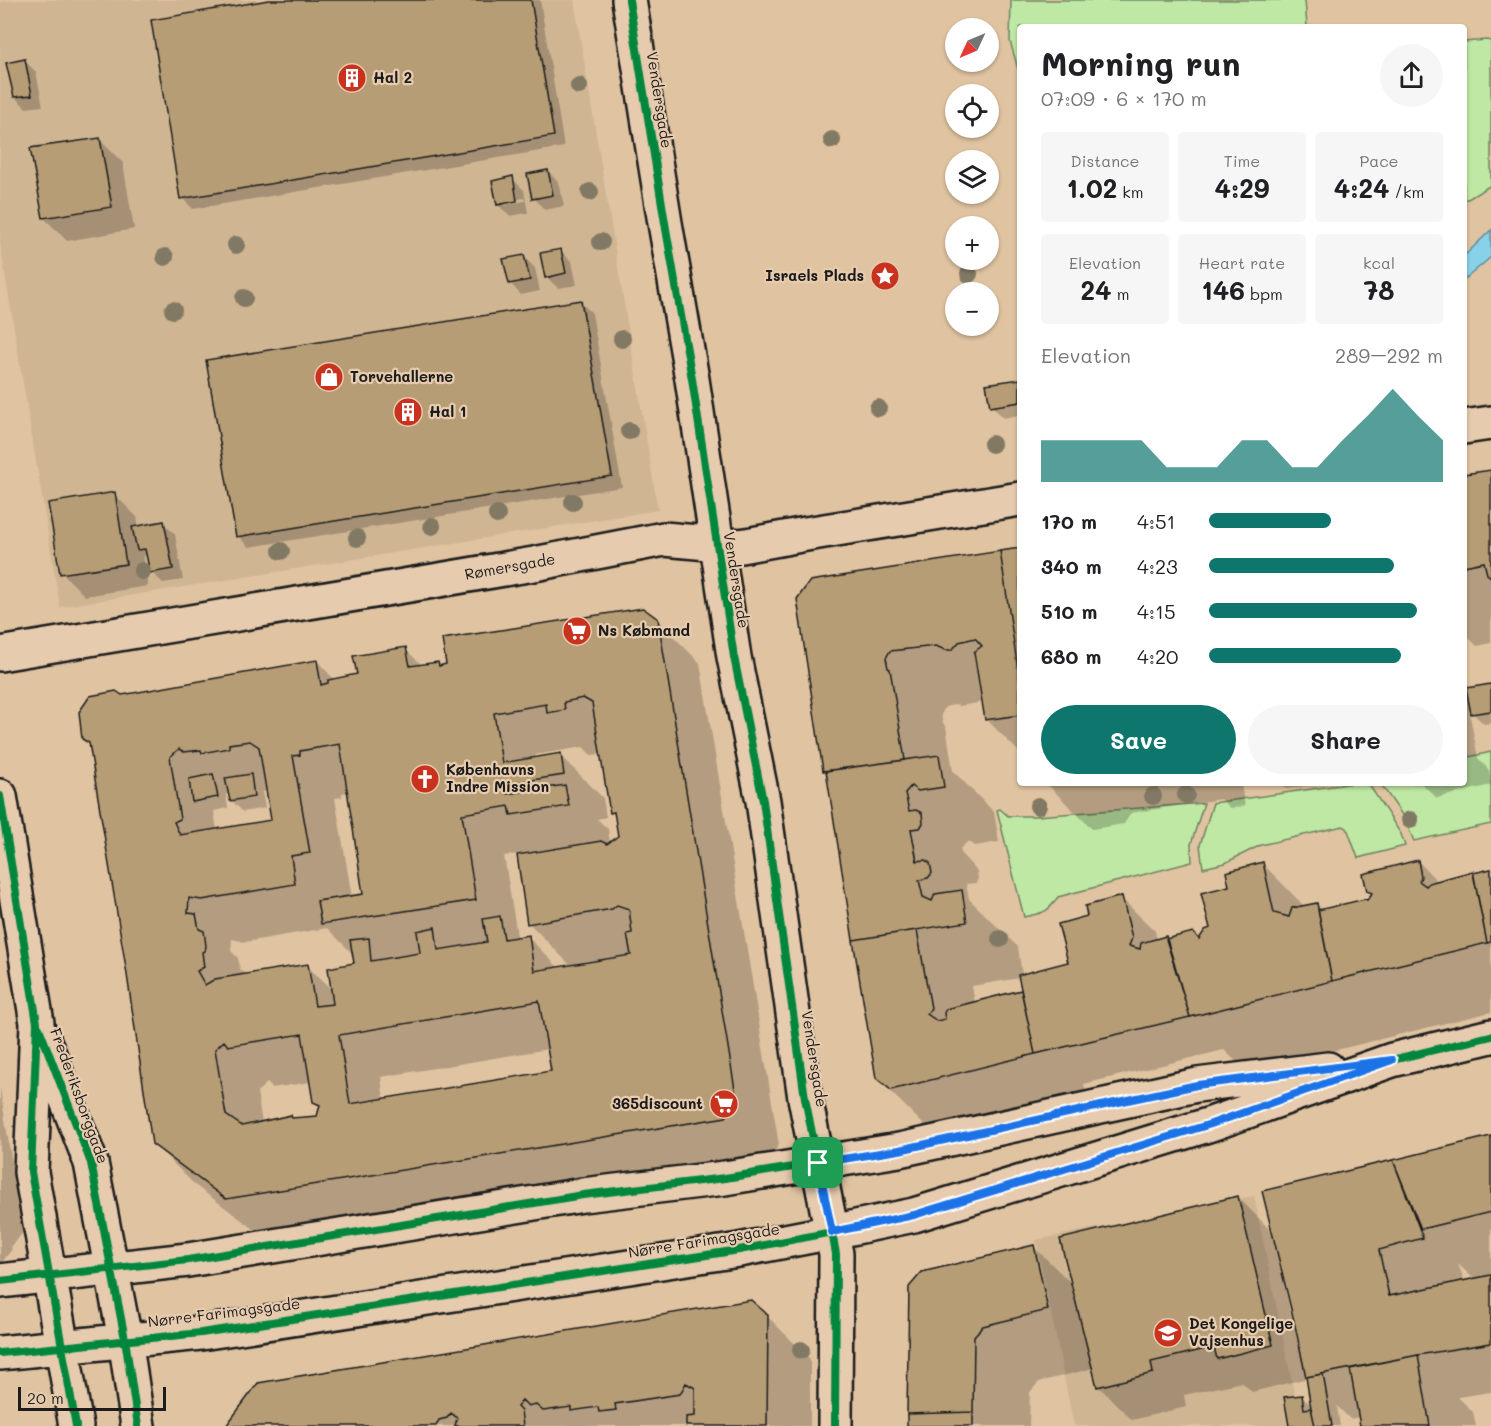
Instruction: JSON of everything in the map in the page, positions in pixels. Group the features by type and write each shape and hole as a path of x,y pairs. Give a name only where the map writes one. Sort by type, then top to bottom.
{"street":[{"name":"Vendersgade","path":"629,0 692,379 734,657 763,801 805,1098 836,1254 835,1426"},
{"path":"1467,427 1491,423"},
{"name":"Rømersgade","path":"0,654 534,564 664,539 741,546 1017,499"},
{"name":"Frederiksborggade","path":"0,796 37,1023 32,1172 76,1426"},
{"name":"Frederiksborggade","path":"37,1023 91,1163 125,1339 138,1426"},
{"name":"Nørre Farimagsgade","path":"0,1353 201,1333 739,1250 914,1215 1188,1131 1392,1060 1491,1035"},
{"name":"Nørre Farimagsgade","path":"0,1281 188,1260 583,1195 725,1178 899,1150 1197,1085 1392,1060"}],"shaded area":[{"name":"Torvehallerne","path":"14,0 574,0 658,510 60,607 0,243 0,2"},
{"name":"Det Kongelige Vajsenhus","path":"1254,1196 1301,1426 1074,1426 1036,1240"}],"green space":[{"path":"1011,0 1305,0 1307,24 1017,24 1017,66 1010,41"},
{"path":"1491,41 1491,185 1468,199 1467,199 1467,42"},
{"path":"1491,752 1491,824 1414,841 1403,816 1382,786 1467,786 1467,757"},
{"path":"1333,786 1370,786 1401,834 1405,846 1358,858 1347,828 1343,826 1261,845 1225,863 1203,868 1200,845 1213,803"},
{"path":"1204,803 1191,844 1192,862 1058,897 1044,912 1024,917 997,810 1000,809 1008,816 1037,816"}],"water":[{"path":"1491,230 1491,257 1467,277 1467,253"}],"building":[{"name":"Hal 2","path":"269,0 531,0 554,136 180,199 151,20"},
{"path":"25,59 32,95 14,97 6,63"},
{"path":"100,138 112,207 43,218 30,148"},
{"path":"548,170 553,195 532,199 527,174"},
{"path":"513,176 517,201 497,205 492,181"},
{"path":"561,249 566,273 545,278 540,253"},
{"path":"524,255 530,280 509,284 503,259"},
{"name":"Hal 1","path":"581,300 612,476 236,537 206,360"},
{"path":"1017,379 1017,402 990,407 986,384"},
{"path":"1491,470 1491,577 1487,574 1484,562 1467,565 1467,474"},
{"path":"115,492 126,564 60,574 48,503"},
{"path":"164,521 173,569 150,573 145,549 137,550 132,527"},
{"path":"1017,548 1017,663 1000,551"},
{"path":"1000,551 1017,663 1017,715 985,720 974,652 982,646 975,638 959,642 952,650 936,646 890,651 886,658 890,669 905,760 823,771 797,599 810,581"},
{"path":"643,608 658,619 737,1102 726,1117 226,1199 152,1144 89,743 82,739 79,712 90,696 116,691 122,695 317,660 321,685 328,683 328,680 357,674 353,656 406,647 410,666 438,662 439,666 446,664 442,639","holes":["583,698 592,703 610,813 614,812 618,836 607,844 601,841 517,855 527,924 612,909 617,905 629,909 632,933 627,934 631,955 534,971 529,935 504,939 500,916 483,919 487,942 438,950 435,927 417,931 420,953 371,961 369,938 350,940 354,963 328,968 333,1004 315,1006 308,964 215,979 205,985 197,971 204,967 202,952 205,951 206,946 204,931 199,929 196,914 188,913 189,898 202,900 295,884 291,856 310,853 293,756 300,755 300,751 340,744 363,894 317,901 321,924 476,900 462,814 509,806 511,815 569,806 565,785 507,794 505,784 564,775 561,753 502,763 494,713 546,704 547,713 565,710 564,702","250,741 259,747 271,820 180,835 174,822 180,819 170,757 179,749 184,752 201,750 202,753 229,748 229,744","539,1001 551,1071 350,1104 339,1035","302,1034 313,1102 320,1105 317,1116 292,1118 291,1115 242,1126 226,1115 215,1049 224,1041 228,1046"]},
{"path":"1491,684 1491,711 1471,714 1467,688"},
{"path":"939,755 944,787 918,791 911,786 905,793 909,811 916,810 922,813 923,823 920,828 911,829 917,861 925,860 930,863 932,873 928,878 919,880 923,897 932,901 935,894 962,890 967,922 853,940 826,771"},
{"path":"213,774 218,797 192,802 189,779"},
{"path":"251,774 254,797 230,801 225,778"},
{"path":"1418,860 1421,877 1419,881 1426,886 1429,883 1473,871 1487,943 1332,981 1318,910 1367,900 1372,893 1367,891 1363,874"},
{"path":"1263,862 1274,913 1289,917 1292,908 1317,903 1332,981 1190,1017 1166,939 1193,932 1199,939 1205,930 1210,928 1201,893 1229,886 1226,872"},
{"path":"1491,869 1491,942 1487,943 1473,873"},
{"path":"1122,896 1132,938 1129,946 1140,949 1141,943 1166,936 1190,1017 1035,1054 1018,975 1068,962 1058,924 1087,916 1085,906"},
{"path":"917,930 931,1008 927,1014 937,1021 945,1019 946,1009 1021,990 1035,1054 891,1090 876,1078 853,940"},
{"path":"1491,1136 1491,1212 1421,1229 1393,1160"},
{"path":"1393,1160 1423,1238 1379,1250 1389,1296 1491,1275 1491,1343 1306,1377 1262,1191"},
{"path":"1238,1196 1273,1345 1217,1359 1214,1347 1151,1362 1153,1373 1097,1387 1060,1239"},
{"path":"1034,1245 1048,1310 983,1326 974,1336 973,1412 907,1414 909,1287 922,1272"},
{"path":"751,1300 768,1315 767,1426 686,1426 686,1417 695,1416 695,1388 686,1383 680,1394 615,1404 616,1410 599,1412 598,1407 571,1411 571,1407 543,1411 535,1404 528,1406 522,1400 517,1407 521,1411 523,1426 455,1426 457,1418 451,1413 447,1418 439,1420 436,1426 226,1426 258,1383"},
{"path":"1418,1355 1430,1426 1360,1426 1350,1369"},
{"path":"1323,1374 1332,1426 1315,1426 1311,1408 1306,1377"},
{"path":"1302,1395 1304,1409 1311,1408 1315,1426 1289,1426 1284,1397"},
{"path":"973,1412 973,1426 907,1426 907,1414"}],"cycle path":[{"path":"629,0 692,379 734,657 763,801 805,1098 818,1163"},
{"path":"0,796 37,1023 31,1172 76,1426"},
{"path":"39,1028 91,1163 125,1339 138,1426"},
{"path":"0,1353 201,1333 739,1250 914,1215 1211,1124 1392,1060 1491,1036"},
{"path":"0,1281 188,1260 583,1195 725,1178 899,1150 1197,1085 1362,1064"},
{"path":"832,1232 836,1254 835,1426"}],"place":[{"name":"Hal 2","path":"352,78"},
{"name":"Israels Plads","path":"885,276"},
{"name":"Torvehallerne","path":"329,377"},
{"name":"Hal 1","path":"408,412"},
{"name":"Ns Købmand","path":"577,631"},
{"name":"Københavns Indre Mission","path":"425,779"},
{"name":"365discount","path":"724,1104"},
{"name":"Det Kongelige Vajsenhus","path":"1168,1333"}],"route":[{"path":"1392,1060 1211,1124 914,1215 832,1232 818,1163 899,1150 1197,1085 1392,1060"}]}
